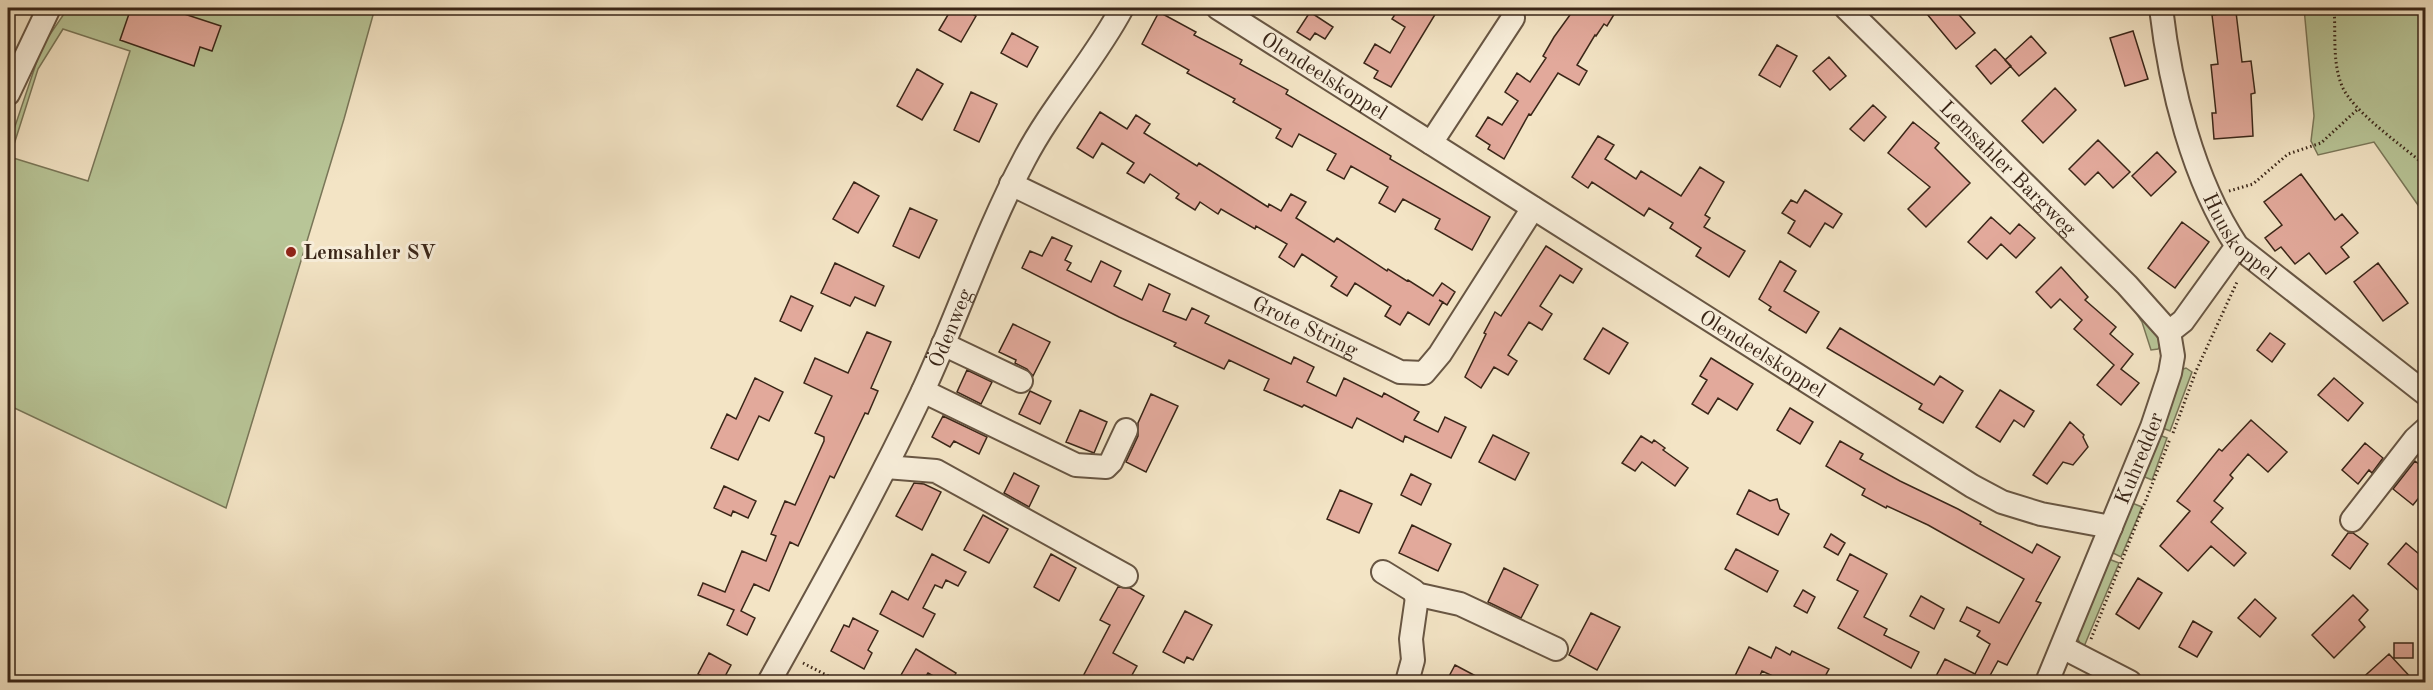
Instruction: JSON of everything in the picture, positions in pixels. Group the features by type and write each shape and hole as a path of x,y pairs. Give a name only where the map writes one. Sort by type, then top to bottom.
{"street":[{"path":"8,94 49,8"},
{"name":"Ödenweg","path":"770,682 886,466 943,344 1011,184 1041,130 1095,54 1122,8"},
{"name":"Olendeelskoppel","path":"1218,8 1972,486 2002,502 2042,514 2112,527"},
{"name":"Lemsahler Bargweg","path":"1846,8 2127,285 2169,332"},
{"name":"Huuskoppel","path":"2161,8 2170,64 2181,107 2210,197 2243,251 2426,394"},
{"path":"1431,142 1513,18"},
{"name":"Grote String","path":"1011,184 1400,372 1424,373 1440,354 1533,207"},
{"path":"2169,332 2183,321 2243,251"},
{"name":"Kuhredder","path":"2047,682 2152,427 2170,373 2173,356 2169,332"},
{"path":"943,344 1021,381"},
{"path":"922,391 1076,465 1106,467 1111,462 1126,430"},
{"path":"2352,520 2415,439 2426,429"},
{"path":"886,466 936,471 1126,576"},
{"path":"1383,572 1415,594 1460,604 1556,649"},
{"path":"1407,682 1413,660 1411,639 1417,602 1415,594"},
{"path":"2062,647 2130,682"}],"path":[{"path":"2334,8 2336,58 2342,87 2359,108 2426,166"},
{"path":"2210,197 2253,184 2288,154 2321,143 2359,108"},
{"path":"2084,658 2243,251"},
{"path":"785,654 840,682"}],"green space":[{"path":"68,8 375,8 344,119 226,508 8,405 8,147 42,46","holes":["63,29 130,51 88,181 10,157 38,69"]},
{"path":"2304,8 2425,8 2425,215 2374,142 2318,155 2311,141 2314,116"},
{"path":"2131,305 2157,333 2162,344 2158,349 2151,350 2142,322"},
{"path":"2186,368 2192,372 2170,431 2160,427 2180,370"},
{"path":"2157,434 2167,438 2152,480 2140,475"},
{"path":"2132,503 2142,507 2121,557 2109,551"},
{"path":"2106,558 2119,563 2083,649 2077,637"}],"building":[{"path":"131,8 166,8 221,26 212,51 200,47 194,66 120,40"},
{"path":"952,8 961,8 976,16 961,42 939,30"},
{"path":"1399,8 1439,8 1391,87 1374,78 1378,71 1364,63 1375,44 1390,53 1405,27 1392,19"},
{"path":"1575,8 1618,8 1607,26 1604,24 1595,35 1577,65 1587,71 1579,85 1558,73 1531,115 1529,114 1504,159 1488,149 1490,145 1476,136 1488,117 1502,125 1518,101 1505,92 1517,73 1530,82 1546,58 1543,56 1554,37"},
{"path":"1922,8 1953,8 1975,33 1956,49"},
{"path":"1159,12 1196,32 1194,35 1242,60 1240,64 1288,90 1286,94 1391,156 1390,159 1490,217 1472,250 1435,229 1440,219 1403,199 1395,212 1379,203 1388,187 1351,166 1344,179 1327,170 1336,154 1299,134 1292,147 1276,138 1281,129 1233,102 1235,99 1187,73 1189,70 1142,44"},
{"path":"1310,12 1333,27 1325,39 1315,33 1310,40 1297,32"},
{"path":"2236,12 2242,62 2251,61 2255,93 2251,94 2253,136 2214,139 2212,113 2216,113 2211,65 2218,64 2212,15"},
{"path":"2133,31 2148,79 2125,86 2110,38"},
{"path":"1012,33 1038,47 1027,67 1001,53"},
{"path":"2031,36 2046,53 2019,76 2005,60"},
{"path":"1777,45 1797,56 1780,87 1759,75"},
{"path":"1995,49 2011,66 1991,84 1976,66"},
{"path":"1829,57 1846,76 1830,90 1813,71"},
{"path":"917,69 943,84 922,120 897,106"},
{"path":"2055,88 2076,110 2043,143 2022,121"},
{"path":"971,92 997,104 979,142 954,130"},
{"path":"1873,105 1886,117 1864,141 1850,129"},
{"path":"1100,112 1127,129 1136,115 1150,124 1144,133 1197,166 1199,163 1268,207 1269,204 1281,211 1291,194 1306,202 1296,218 1334,242 1337,238 1387,271 1388,269 1433,296 1442,283 1455,292 1447,305 1443,302 1429,325 1408,312 1400,325 1385,316 1391,306 1355,283 1347,296 1331,286 1337,277 1302,254 1294,267 1279,257 1287,244 1256,226 1255,229 1221,209 1218,214 1200,202 1195,210 1176,198 1179,194 1150,174 1144,183 1127,173 1134,163 1102,143 1093,158 1077,148"},
{"path":"1913,122 1939,143 1935,148 1970,183 1926,227 1908,209 1930,187 1888,153"},
{"path":"1598,136 1614,145 1605,159 1636,179 1641,171 1681,196 1700,167 1724,182 1705,215 1710,218 1704,227 1745,251 1729,277 1696,256 1701,248 1670,228 1673,223 1649,208 1644,216 1592,182 1588,188 1572,177"},
{"path":"2098,140 2130,172 2113,188 2098,172 2085,185 2069,169"},
{"path":"2157,152 2176,172 2151,196 2132,176"},
{"path":"2301,174 2335,220 2342,214 2358,233 2341,247 2349,257 2326,274 2309,253 2295,264 2281,247 2275,251 2265,238 2282,225 2264,202"},
{"path":"854,182 879,196 858,233 833,219"},
{"path":"1805,190 1842,214 1833,228 1825,223 1810,247 1788,233 1795,221 1782,213 1791,200 1797,203"},
{"path":"910,208 937,220 919,258 893,246"},
{"path":"1991,217 2010,234 2019,224 2035,238 2016,258 2001,244 1987,259 1968,242"},
{"path":"2182,222 2209,242 2175,288 2148,268"},
{"path":"1052,237 1072,246 1065,260 1071,263 1067,270 1091,282 1101,261 1121,271 1114,286 1142,300 1149,284 1170,294 1163,311 1186,320 1192,308 1209,316 1205,323 1291,364 1294,357 1314,367 1307,382 1336,396 1344,378 1382,397 1384,393 1419,412 1414,420 1438,432 1445,417 1466,427 1451,458 1405,436 1403,442 1357,418 1352,428 1304,405 1302,407 1264,390 1269,379 1229,360 1224,369 1022,268 1030,251 1042,256"},
{"path":"1546,246 1582,269 1573,283 1560,275 1540,306 1552,314 1542,330 1529,322 1508,355 1517,361 1508,375 1494,367 1481,388 1465,377 1486,334 1484,333 1495,312 1501,316"},
{"path":"1780,261 1796,271 1784,291 1819,312 1806,333 1769,310 1771,307 1759,299"},
{"path":"835,263 884,286 875,306 855,297 850,306 821,293"},
{"path":"2378,263 2408,303 2383,321 2354,282"},
{"path":"2061,267 2088,297 2085,300 2116,327 2110,334 2133,354 2121,369 2139,383 2121,405 2097,385 2114,365 2074,329 2082,320 2060,299 2051,308 2036,292"},
{"path":"791,296 813,306 801,331 780,321"},
{"path":"1013,324 1050,342 1033,376 1027,369 1015,363 1016,360 999,352"},
{"path":"1603,328 1628,343 1609,374 1584,359"},
{"path":"1840,328 1934,385 1940,376 1963,391 1943,423 1919,409 1922,404 1827,348"},
{"path":"867,332 891,342 871,388 878,391 834,478 830,476 798,546 790,542 769,591 754,584 741,611 755,618 747,635 727,625 734,610 698,595 703,583 725,592 742,551 766,561 776,536 771,534 785,501 795,505 824,441 824,437 815,433 832,396 804,383 815,358 848,373"},
{"path":"2270,333 2285,344 2272,362 2257,350"},
{"path":"1711,358 1753,384 1737,410 1718,398 1708,414 1692,404 1707,380 1700,376"},
{"path":"967,370 992,382 981,404 957,392"},
{"path":"755,378 783,392 769,421 759,416 738,460 711,448 727,414 736,419"},
{"path":"2334,378 2363,403 2348,421 2318,395"},
{"path":"2000,390 2034,411 2024,427 2014,420 2000,442 1976,427"},
{"path":"1030,391 1051,401 1040,424 1019,414"},
{"path":"1151,394 1178,406 1146,472 1126,462 1138,436 1138,423"},
{"path":"1790,408 1813,422 1800,444 1777,430"},
{"path":"1080,410 1107,422 1094,453 1066,442"},
{"path":"943,416 987,437 979,454 954,441 950,447 932,437"},
{"path":"2251,420 2287,452 2268,472 2248,454 2230,475 2233,478 2214,501 2223,508 2211,522 2246,553 2234,566 2211,546 2188,571 2160,546 2190,511 2177,501 2219,449 2222,451"},
{"path":"2070,422 2084,435 2088,447 2073,465 2063,462 2047,484 2033,475"},
{"path":"1493,435 1529,453 1515,480 1479,462"},
{"path":"1641,436 1652,443 1654,440 1665,448 1663,450 1688,468 1675,486 1642,462 1635,471 1622,463"},
{"path":"1840,441 1863,454 1860,459 1958,509 2032,553 2037,544 2060,557 2036,601 2041,603 2007,665 1998,661 1987,681 1990,682 1943,682 1935,678 1945,659 1975,674 1990,644 1977,636 1980,631 1960,621 1967,607 1999,623 2024,579 1928,525 1887,506 1886,508 1862,495 1865,489 1826,466"},
{"path":"2365,443 2383,458 2372,473 2369,470 2358,484 2342,470"},
{"path":"2415,461 2426,470 2426,489 2413,505 2393,489"},
{"path":"1014,473 1039,486 1029,507 1004,493"},
{"path":"1411,474 1431,484 1421,505 1401,495"},
{"path":"914,483 924,484 941,492 922,530 896,516"},
{"path":"724,486 756,501 748,518 733,511 731,516 714,508"},
{"path":"1340,490 1372,504 1359,533 1327,519"},
{"path":"1749,490 1770,501 1777,499 1780,509 1789,514 1778,535 1737,514"},
{"path":"983,515 1008,529 989,563 964,550"},
{"path":"1412,525 1451,544 1438,571 1399,553"},
{"path":"2348,533 2353,533 2368,544 2350,569 2332,555"},
{"path":"1831,534 1845,543 1838,555 1824,547"},
{"path":"2406,543 2426,560 2426,597 2388,564"},
{"path":"1736,549 1778,571 1767,592 1725,569"},
{"path":"932,554 966,572 958,586 946,580 942,588 935,585 923,608 935,614 923,637 880,614 892,591 908,600"},
{"path":"1051,554 1076,568 1059,601 1034,587"},
{"path":"1850,554 1887,574 1864,617 1887,629 1884,635 1919,652 1911,668 1838,628 1858,591 1837,580"},
{"path":"1504,568 1538,585 1521,618 1488,602"},
{"path":"2138,578 2162,593 2139,629 2116,614"},
{"path":"1118,587 1130,588 1144,596 1113,653 1137,666 1128,682 1080,682 1110,625 1100,620"},
{"path":"1803,590 1815,597 1807,613 1794,606"},
{"path":"2353,595 2368,610 2359,620 2365,627 2334,658 2312,635"},
{"path":"1921,596 1944,609 1934,629 1910,616"},
{"path":"2255,599 2276,618 2260,637 2238,618"},
{"path":"1185,611 1212,625 1193,660 1187,657 1184,663 1163,652"},
{"path":"1591,613 1620,627 1597,670 1569,655"},
{"path":"853,618 878,631 868,650 872,653 864,669 831,651 844,625 849,627"},
{"path":"2193,621 2212,632 2197,657 2179,647"},
{"path":"2394,643 2413,643 2413,658 2394,658"},
{"path":"1749,647 1771,658 1776,647 1790,655 1792,651 1829,669 1822,682 1806,677 1803,682 1786,682 1762,671 1757,682 1743,682 1734,678"},
{"path":"916,649 956,673 951,682 944,682 928,673 922,682 897,682"},
{"path":"709,653 731,665 722,682 703,682 706,678 698,674"},
{"path":"2389,654 2415,682 2358,682"},
{"path":"1455,665 1487,682 1446,682"}],"place":[{"name":"Lemsahler SV","path":"291,252"}]}
